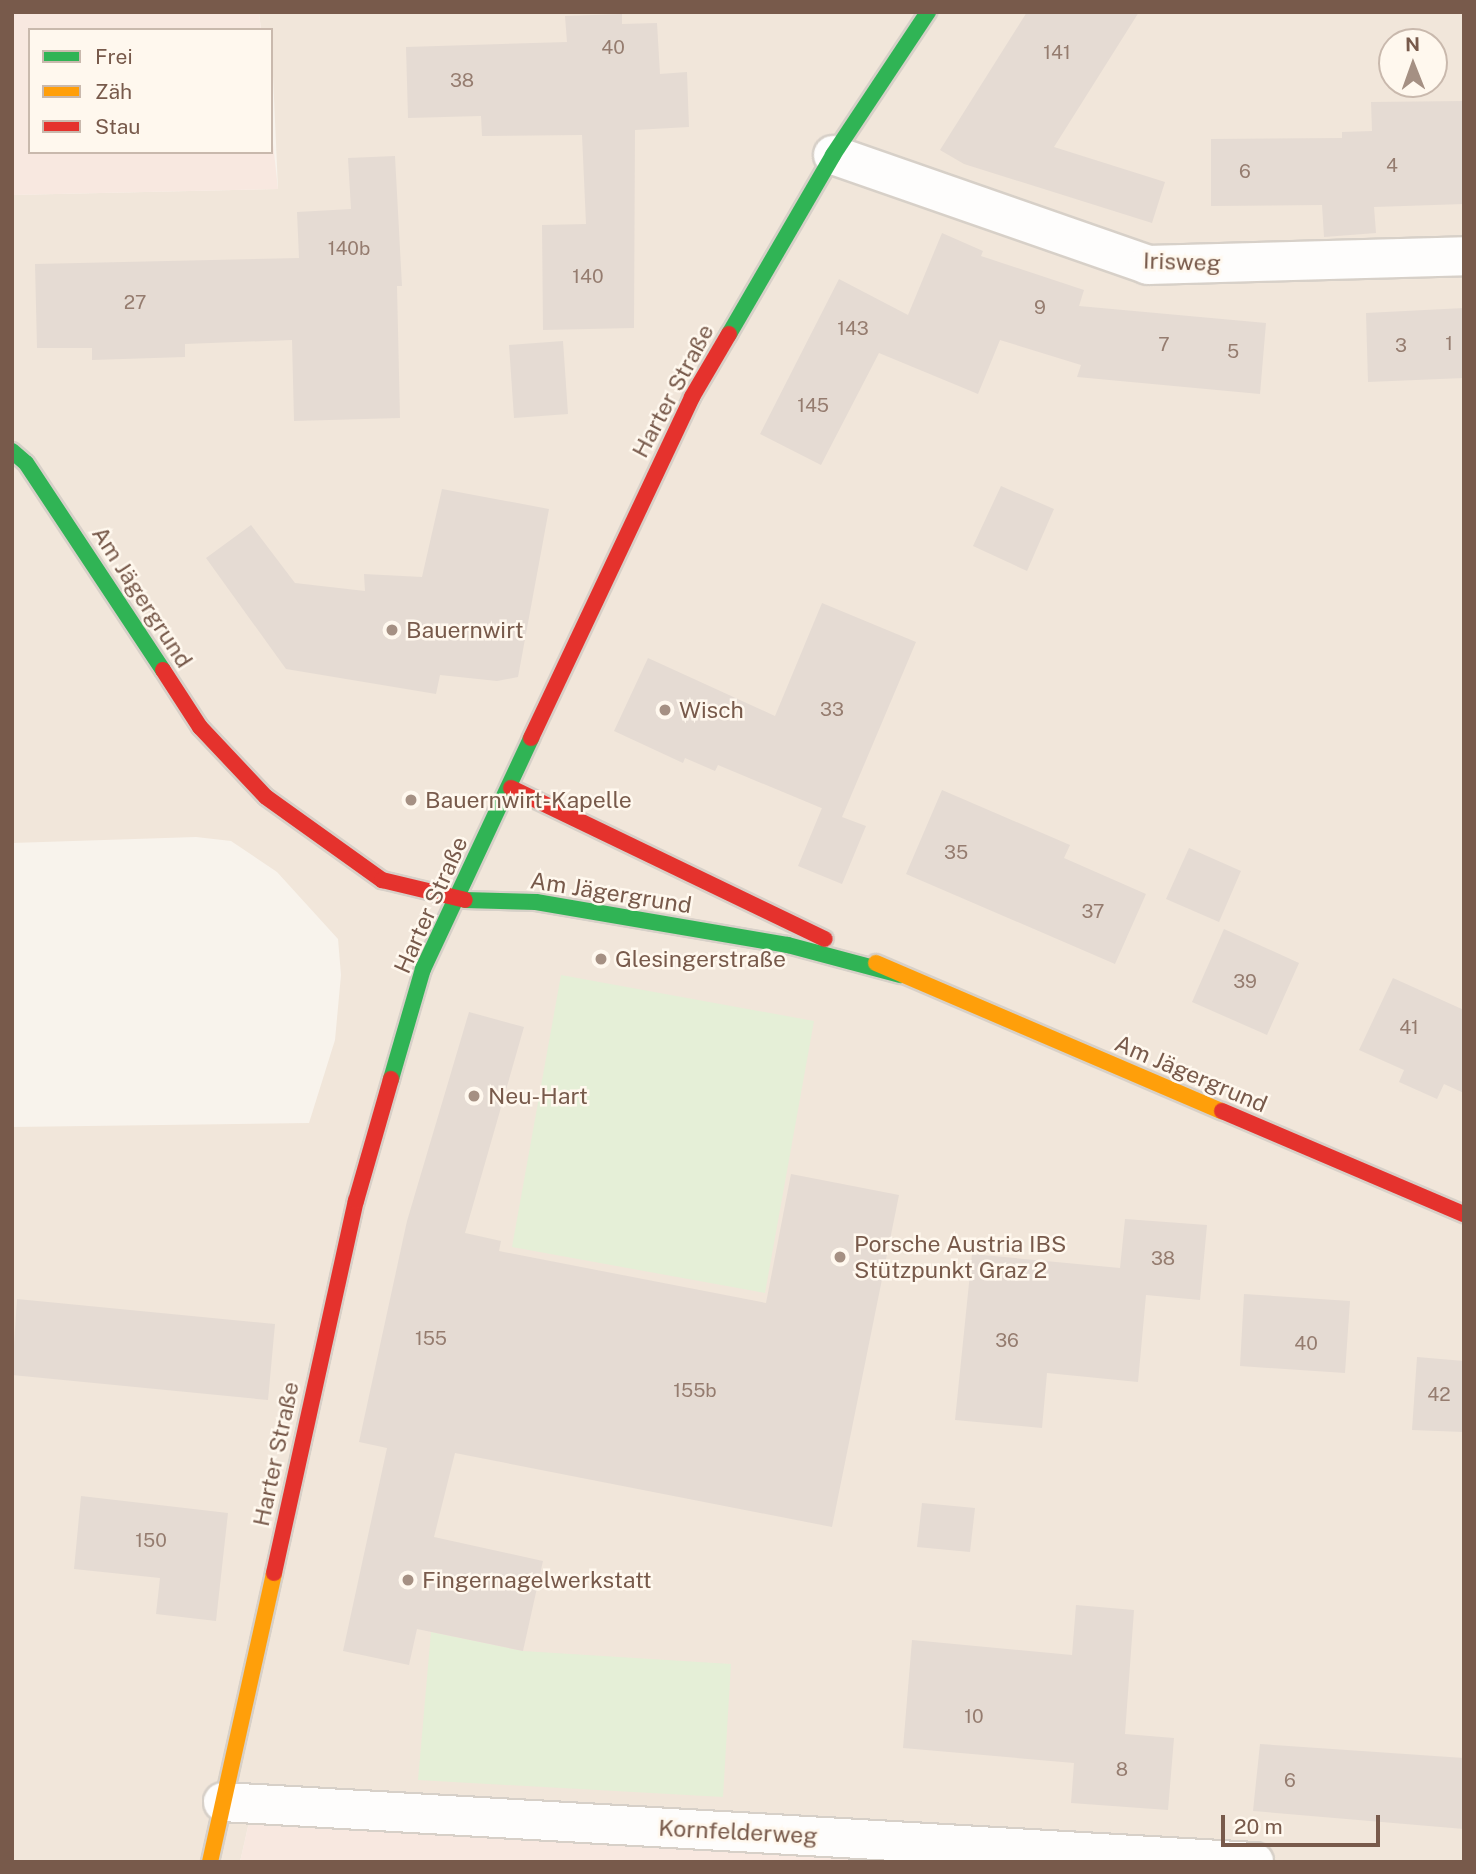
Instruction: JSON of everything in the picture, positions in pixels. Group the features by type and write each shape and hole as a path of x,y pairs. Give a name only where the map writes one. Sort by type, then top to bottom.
{"main road":[{"name":"Harter Straße","path":"211,1862 356,1201 423,969 453,900 511,788 692,397 833,155 928,12"},
{"name":"Am Jägergrund","path":"12,450 26,463 200,727 266,797 382,880 453,900 536,902 788,945 900,975"},
{"name":"Am Jägergrund","path":"511,788 900,975 1464,1214"}],"street":[{"name":"Irisweg","path":"833,155 1148,265 1464,256"},
{"name":"Kornfelderweg","path":"223,1802 1254,1862"}],"shaded area":[{"path":"12,12 259,12 261,28 28,28 28,154 273,154 273,143 278,189 12,195"},
{"path":"259,12 1464,12 1464,1862 894,1862 249,1822 240,1862 12,1862 12,1127 309,1123 335,1040 341,975 338,939 277,872 231,841 196,837 12,843 12,195 278,189 273,28 261,28"},
{"path":"249,1822 893,1861 894,1862 240,1862"}],"green space":[{"path":"561,975 814,1021 765,1293 512,1247"},
{"path":"431,1632 523,1651 731,1664 723,1797 418,1780"}],"building":[{"path":"1027,12 1139,12 1054,147 1165,182 1152,223 964,164 940,150"},
{"path":"622,14 622,24 657,23 660,74 687,72 689,127 635,130 634,328 543,330 542,225 586,224 582,135 482,136 481,116 408,118 406,47 567,42 565,16"},
{"path":"1464,101 1464,204 1374,207 1376,233 1324,237 1322,205 1211,206 1211,139 1342,138 1342,132 1372,131 1371,102"},
{"path":"395,156 402,286 397,286 400,418 294,421 292,340 185,344 185,357 92,360 92,348 37,348 35,264 299,258 297,212 351,209 348,158"},
{"path":"942,233 983,251 981,256 1084,290 1079,306 1266,323 1260,394 1077,377 1081,365 1000,340 978,394 879,353 821,465 760,434 839,279 908,315"},
{"path":"1464,308 1464,378 1368,382 1366,313"},
{"path":"563,341 568,414 514,418 509,345"},
{"path":"1001,486 1054,509 1027,571 973,546"},
{"name":"Bauernwirt","path":"442,489 549,509 518,677 497,681 440,675 436,694 286,669 206,558 251,525 295,583 365,591 364,574 422,577"},
{"path":"822,603 916,642 842,817 866,826 842,884 798,866 822,808 718,765 715,771 685,758 683,763 614,731 648,658 775,716"},
{"path":"942,790 1070,845 1064,858 1146,894 1115,964 906,874"},
{"path":"1189,848 1241,871 1219,922 1166,899"},
{"path":"1224,929 1299,963 1267,1035 1192,1002"},
{"path":"1393,978 1464,1010 1464,1093 1444,1084 1437,1099 1399,1082 1404,1070 1359,1050"},
{"path":"469,1012 524,1027 465,1233 501,1241 499,1251 766,1303 791,1174 899,1195 832,1527 455,1453 434,1537 543,1561 523,1651 417,1629 409,1665 343,1651 387,1448 359,1442 407,1221"},
{"path":"1125,1219 1207,1225 1200,1300 1146,1295 1138,1382 1047,1373 1042,1428 955,1420 972,1254 1120,1268"},
{"path":"1244,1294 1350,1301 1345,1373 1240,1366"},
{"path":"17,1299 275,1324 268,1400 12,1375"},
{"path":"1417,1357 1464,1361 1464,1432 1412,1430"},
{"path":"81,1496 228,1513 216,1621 156,1614 160,1578 74,1569"},
{"path":"922,1503 975,1508 970,1552 917,1547"},
{"path":"1076,1605 1134,1610 1125,1734 1174,1738 1168,1810 1071,1803 1074,1763 903,1748 912,1640 1072,1655"},
{"path":"1260,1744 1464,1758 1464,1829 1253,1811"}],"traffic: fast":[{"path":"729,334 833,155 928,12"},
{"path":"12,451 26,463 163,670"},
{"path":"391,1079 423,969 531,738"},
{"path":"465,900 536,902 788,945 900,975"}],"traffic: slow":[{"path":"876,963 1222,1111"},
{"path":"210,1862 274,1573"}],"traffic: jam":[{"path":"531,738 692,397 729,334"},
{"path":"163,670 200,727 266,797 382,880 465,900"},
{"path":"511,788 825,939"},
{"path":"274,1573 356,1201 391,1079"},
{"path":"1222,1111 1464,1214"}],"place":[{"name":"Bauernwirt","path":"392,630"},
{"name":"Wisch","path":"665,710"},
{"name":"Bauernwirt-Kapelle","path":"411,800"},
{"name":"Glesingerstraße","path":"601,959"},
{"name":"Neu-Hart","path":"474,1096"},
{"name":"Porsche Austria IBS Stützpunkt Graz 2","path":"840,1257"},
{"name":"Fingernagelwerkstatt","path":"408,1580"}]}
